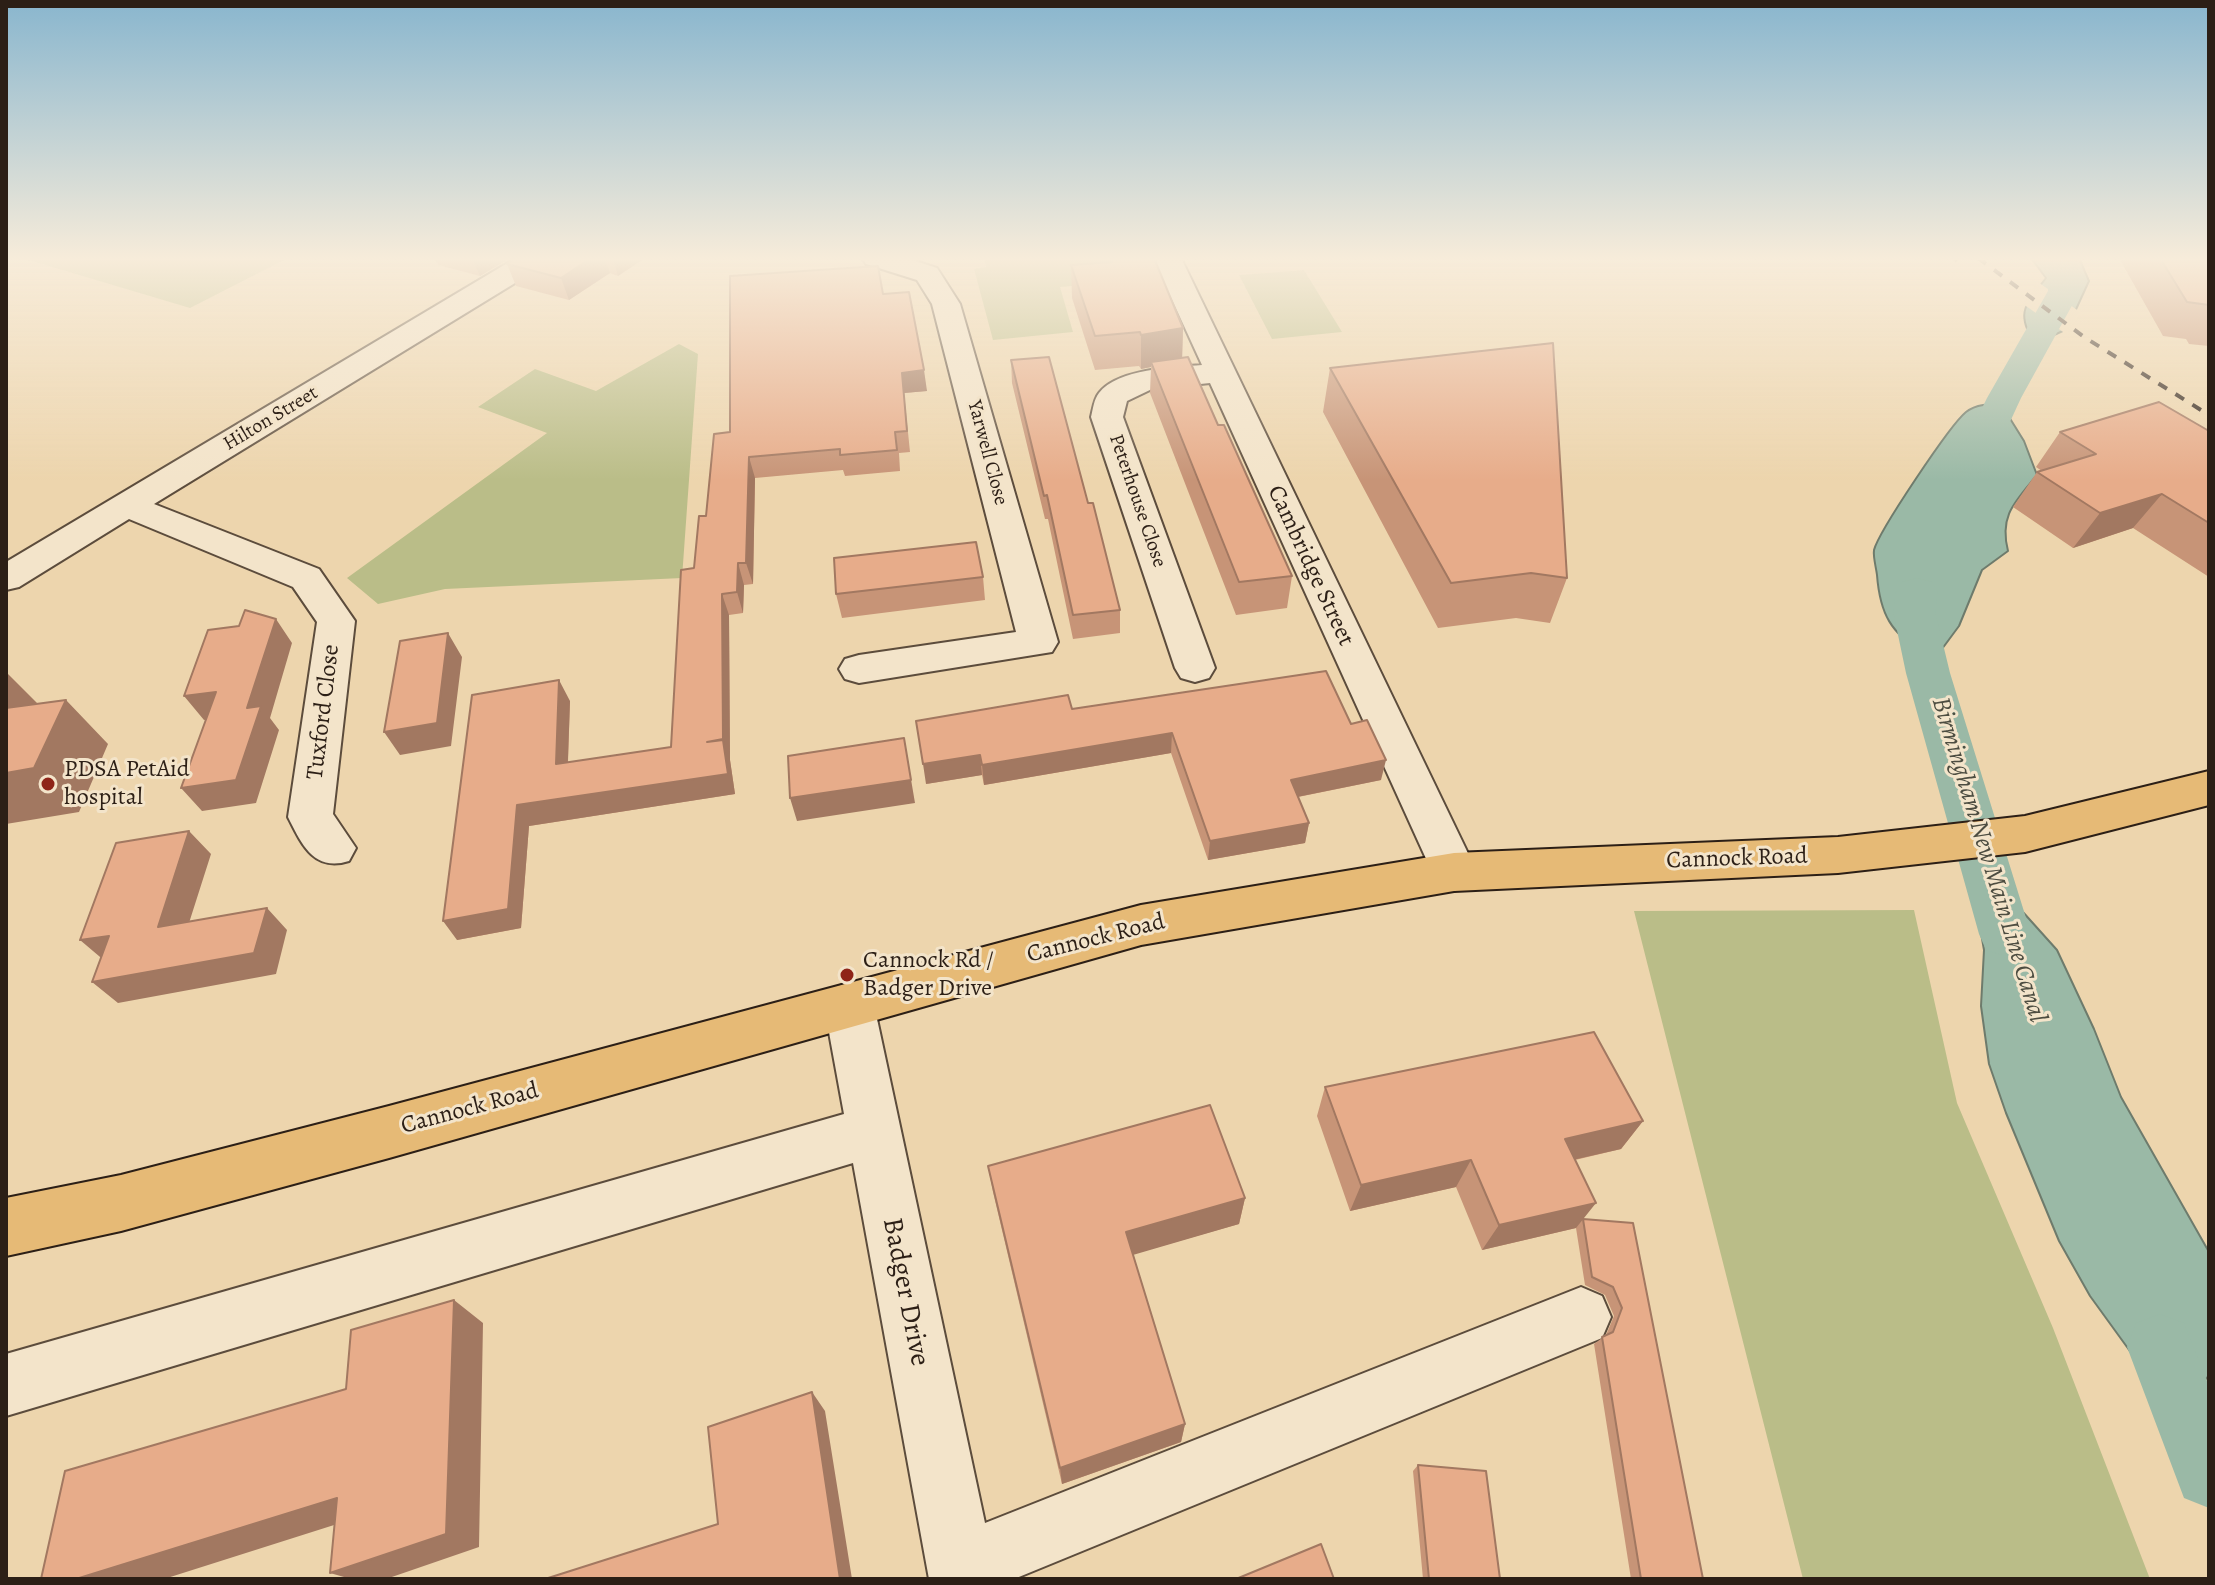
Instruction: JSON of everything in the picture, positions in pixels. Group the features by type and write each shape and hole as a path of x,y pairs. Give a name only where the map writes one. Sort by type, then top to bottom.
{"highway":[{"name":"Cannock Road","path":"6,1227 121,1203 1141,925 1454,872 1838,855 2025,834 2209,788"}],"street":[{"name":"Hilton Street","path":"6,578 414,332"},
{"name":"Yarwell Close","path":"859,669 1038,642 954,332"},
{"name":"Cambridge Street","path":"1202,332 1454,872"},
{"name":"Peterhouse Close","path":"1195,668 1107,417 1112,397 1129,385 1150,379 1222,373"},
{"name":"Tuxford Close","path":"127,506 306,578 336,621 310,817 333,848"},
{"name":"Badger Drive","path":"849,1005 962,1573"},
{"path":"6,1385 873,1131"},
{"path":"962,1573 1581,1317"}],"green space":[{"path":"991,332 1073,332 993,340"},
{"path":"1268,332 1342,332 1272,339"},
{"path":"679,344 698,354 682,578 445,589 378,604 347,578 547,433 478,407 535,369 596,391"},
{"path":"1914,910 1957,1103 2053,1328 2150,1579 1803,1579 1634,911"}],"shaded area":[{"path":"2029,332 2061,332 2035,344"},
{"path":"2001,404 2024,441 2037,475 2007,518 2008,551 1982,570 1959,626 1942,649 1924,655 1895,630 1884,612 1874,550 1901,501 1958,421 1974,407"},
{"path":"1987,872 2057,950 2121,1097 2209,1252 2209,1375 2184,1408 2140,1365 2090,1296 2059,1241 2006,1113 1989,1064 1981,1006 1984,950 1976,904"}],"building":[{"path":"730,332 917,332 924,370 902,373 907,431 895,432 897,450 840,455 840,449 749,457 746,563 738,563 737,592 722,594 723,739 707,742 723,740 728,774 517,805 508,909 443,921 472,695 559,680 556,764 671,747 681,570 694,568 699,516 706,516 714,434 730,432"},
{"path":"1094,332 1159,332 1141,335 1140,332 1095,336"},
{"path":"1553,343 1567,578 1531,573 1451,583 1330,368"},
{"path":"1049,357 1088,503 1093,503 1120,610 1073,615 1047,495 1044,496 1011,360"},
{"path":"1188,357 1218,425 1224,425 1292,576 1239,582 1151,362"},
{"path":"2159,402 2209,431 2209,523 2162,494 2100,513 2037,472 2096,454 2060,432"},
{"path":"976,542 983,577 836,594 834,558"},
{"path":"245,610 276,619 247,708 261,706 236,780 181,788 216,692 184,696 208,630 239,626"},
{"path":"448,633 437,723 384,732 400,641"},
{"path":"1326,671 1351,724 1367,720 1386,760 1291,780 1309,823 1210,841 1172,733 982,765 980,755 923,764 916,721 1068,695 1072,709"},
{"path":"66,700 34,768 6,773 6,708"},
{"path":"904,738 911,780 790,798 788,756"},
{"path":"189,831 158,927 267,908 254,953 92,982 109,936 80,940 116,843"},
{"path":"1594,1032 1643,1121 1565,1139 1596,1203 1499,1225 1471,1160 1361,1185 1325,1087"},
{"path":"1210,1105 1245,1198 1126,1232 1185,1424 1060,1468 988,1166"},
{"path":"1583,1219 1633,1223 1703,1579 1641,1579 1602,1337 1613,1332 1622,1308 1613,1287 1592,1277"},
{"path":"454,1300 446,1534 330,1573 337,1498 76,1579 41,1579 65,1471 346,1389 351,1330"},
{"path":"812,1392 840,1579 545,1579 718,1524 708,1427"},
{"path":"1418,1465 1486,1471 1500,1579 1429,1579"},
{"path":"1321,1544 1334,1579 1236,1579"}],"waterway":[{"name":"Birmingham New Main Line Canal","path":"1973,463 2004,398 2041,332"},
{"name":"Birmingham New Main Line Canal","path":"1917,592 1914,611 1928,673 2005,934"},
{"name":"Birmingham New Main Line Canal","path":"2160,1347 2209,1473"}],"railway":[{"path":"2077,332 2209,415"}],"place":[{"name":"PDSA PetAid hospital","path":"48,784"},
{"name":"Cannock Rd / Badger Drive","path":"847,975"}]}
